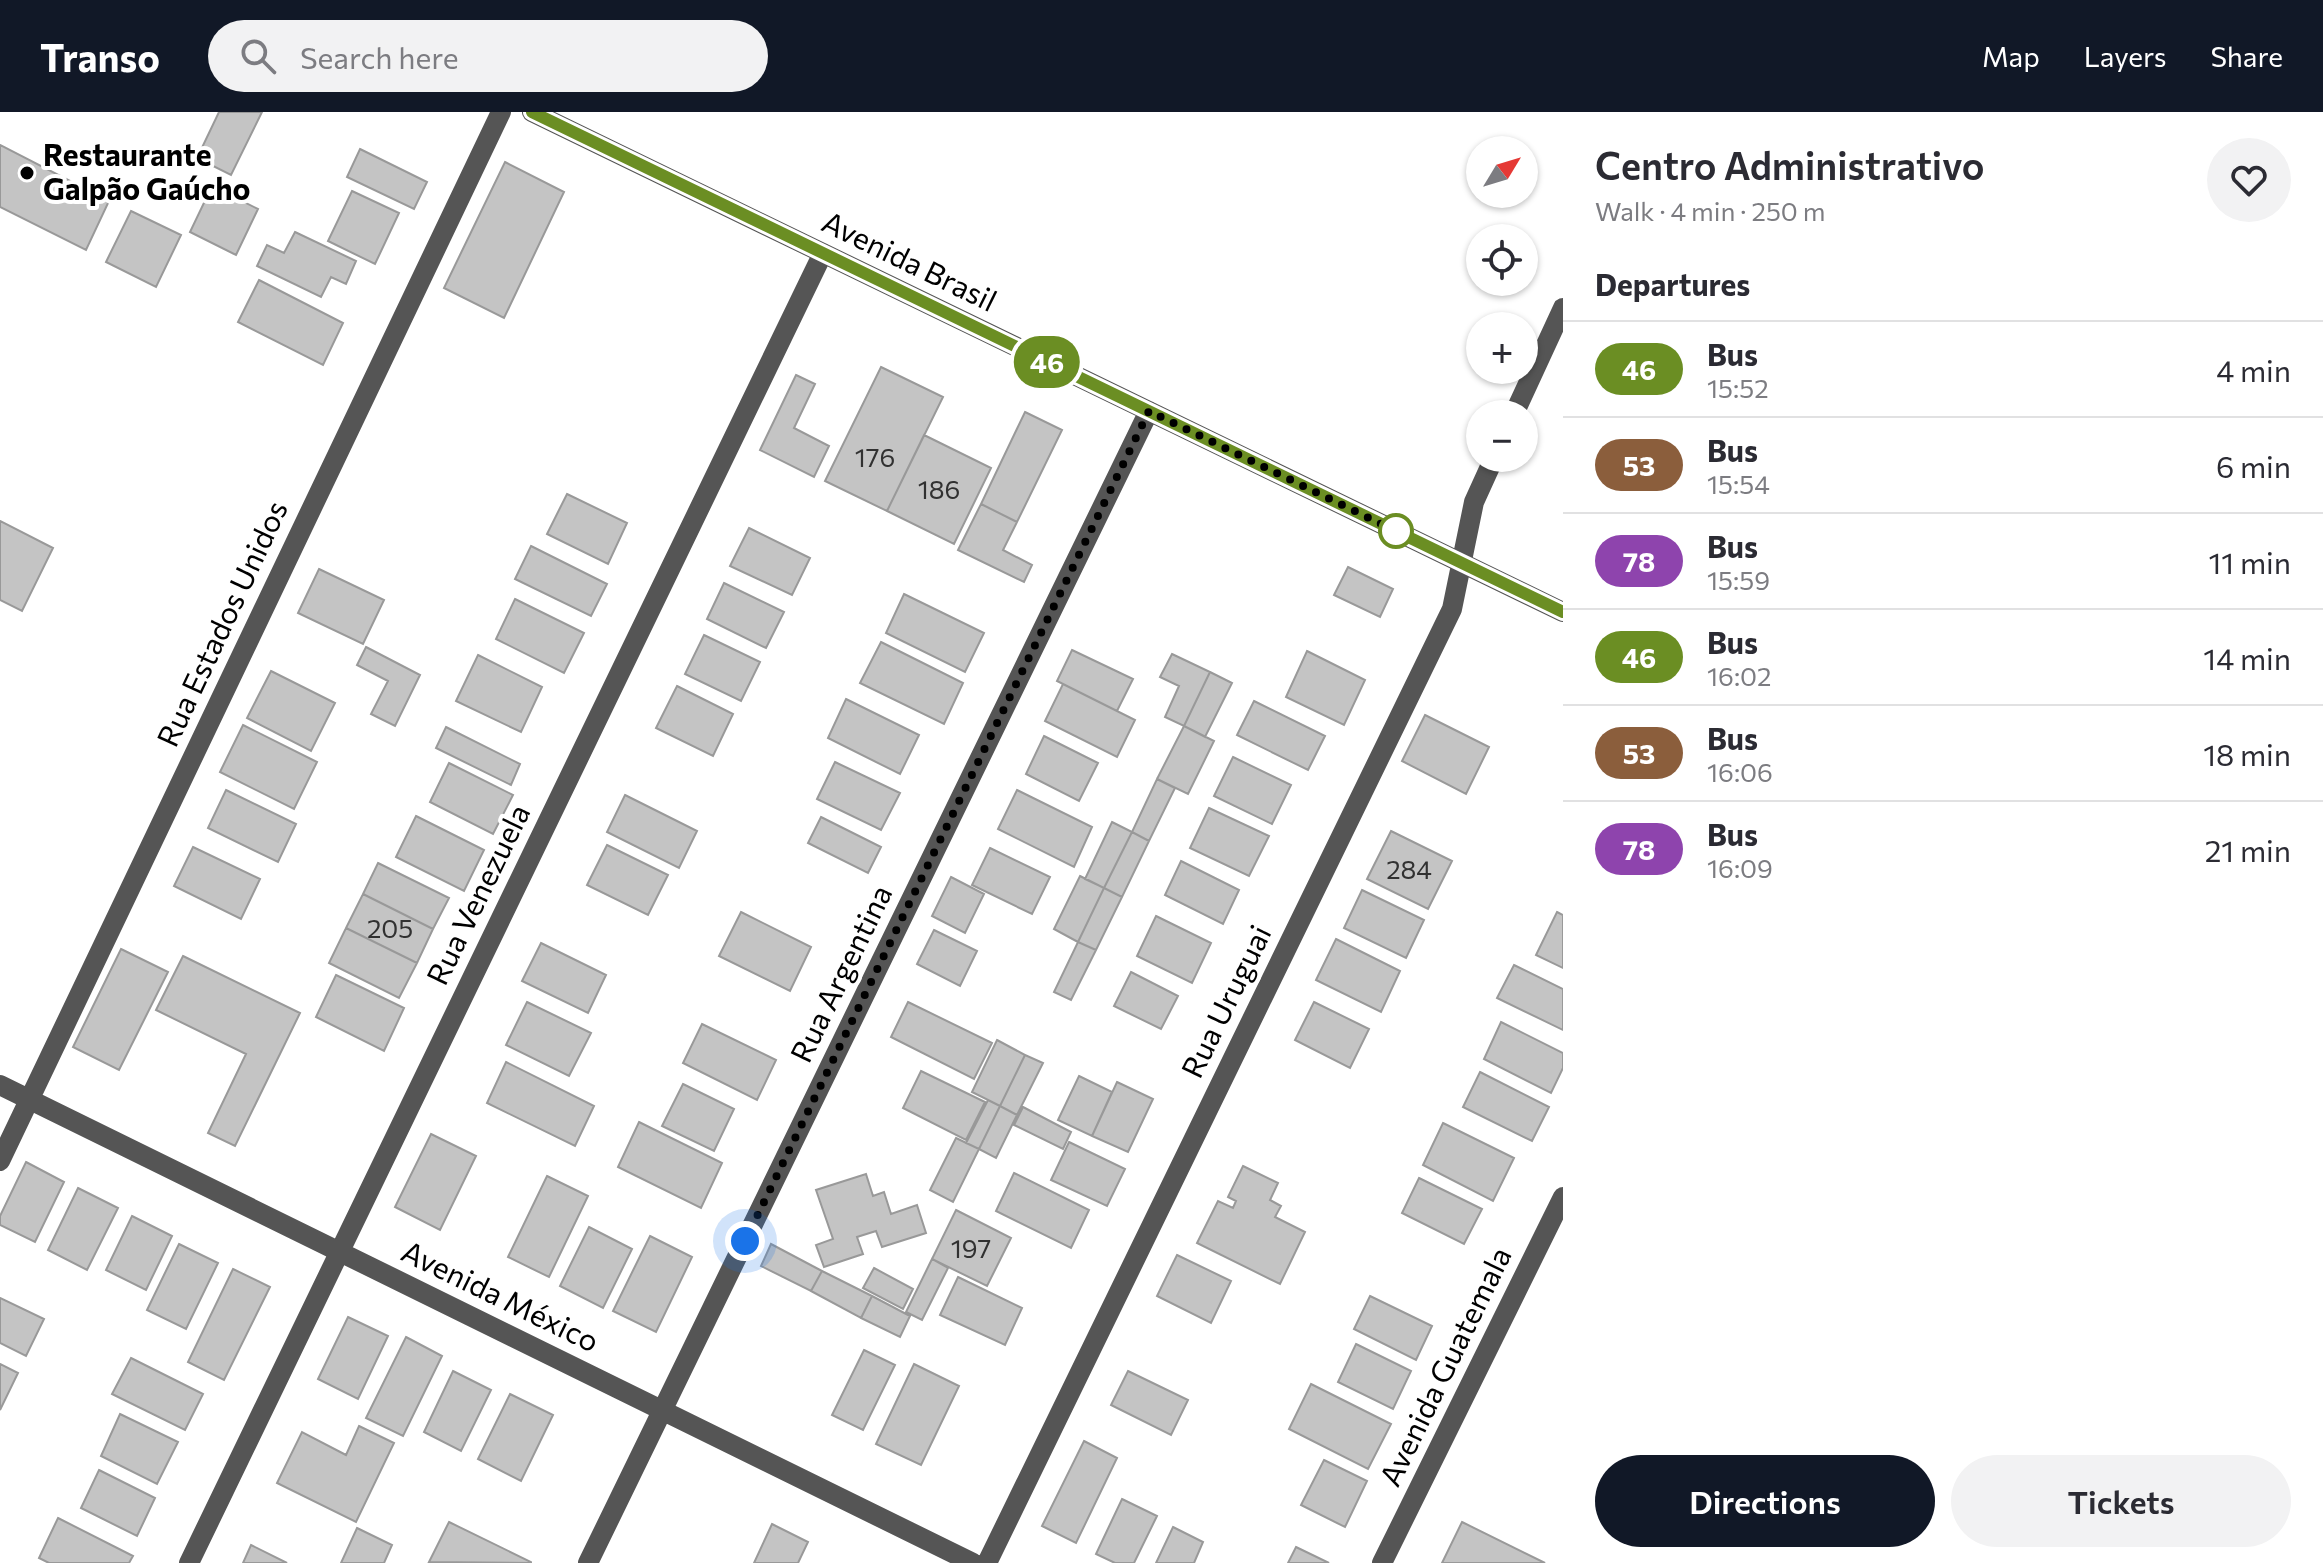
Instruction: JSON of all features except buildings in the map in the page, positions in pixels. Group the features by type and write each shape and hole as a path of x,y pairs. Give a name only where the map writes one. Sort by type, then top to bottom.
{"street":[{"name":"Rua Estados Unidos","path":"0,1161 501,112"},
{"name":"Avenida Brasil","path":"532,112 1563,612"},
{"name":"Rua Venezuela","path":"189,1563 823,253"},
{"path":"1520,400 1563,308"},
{"name":"Rua Argentina","path":"588,1563 1149,411"},
{"name":"Rua Uruguai","path":"987,1563 1452,609 1474,502 1488,472"},
{"name":"Avenida México","path":"0,1085 973,1563"},
{"name":"Avenida Guatemala","path":"1382,1563 1563,1197"}],"bus line":[{"name":"46","path":"532,112 1563,612"}],"place":[{"name":"Restaurante Galpão Gaúcho","path":"27,173"}],"route":[{"path":"745,1241 1149,411 1404,535 1396,531"}]}
